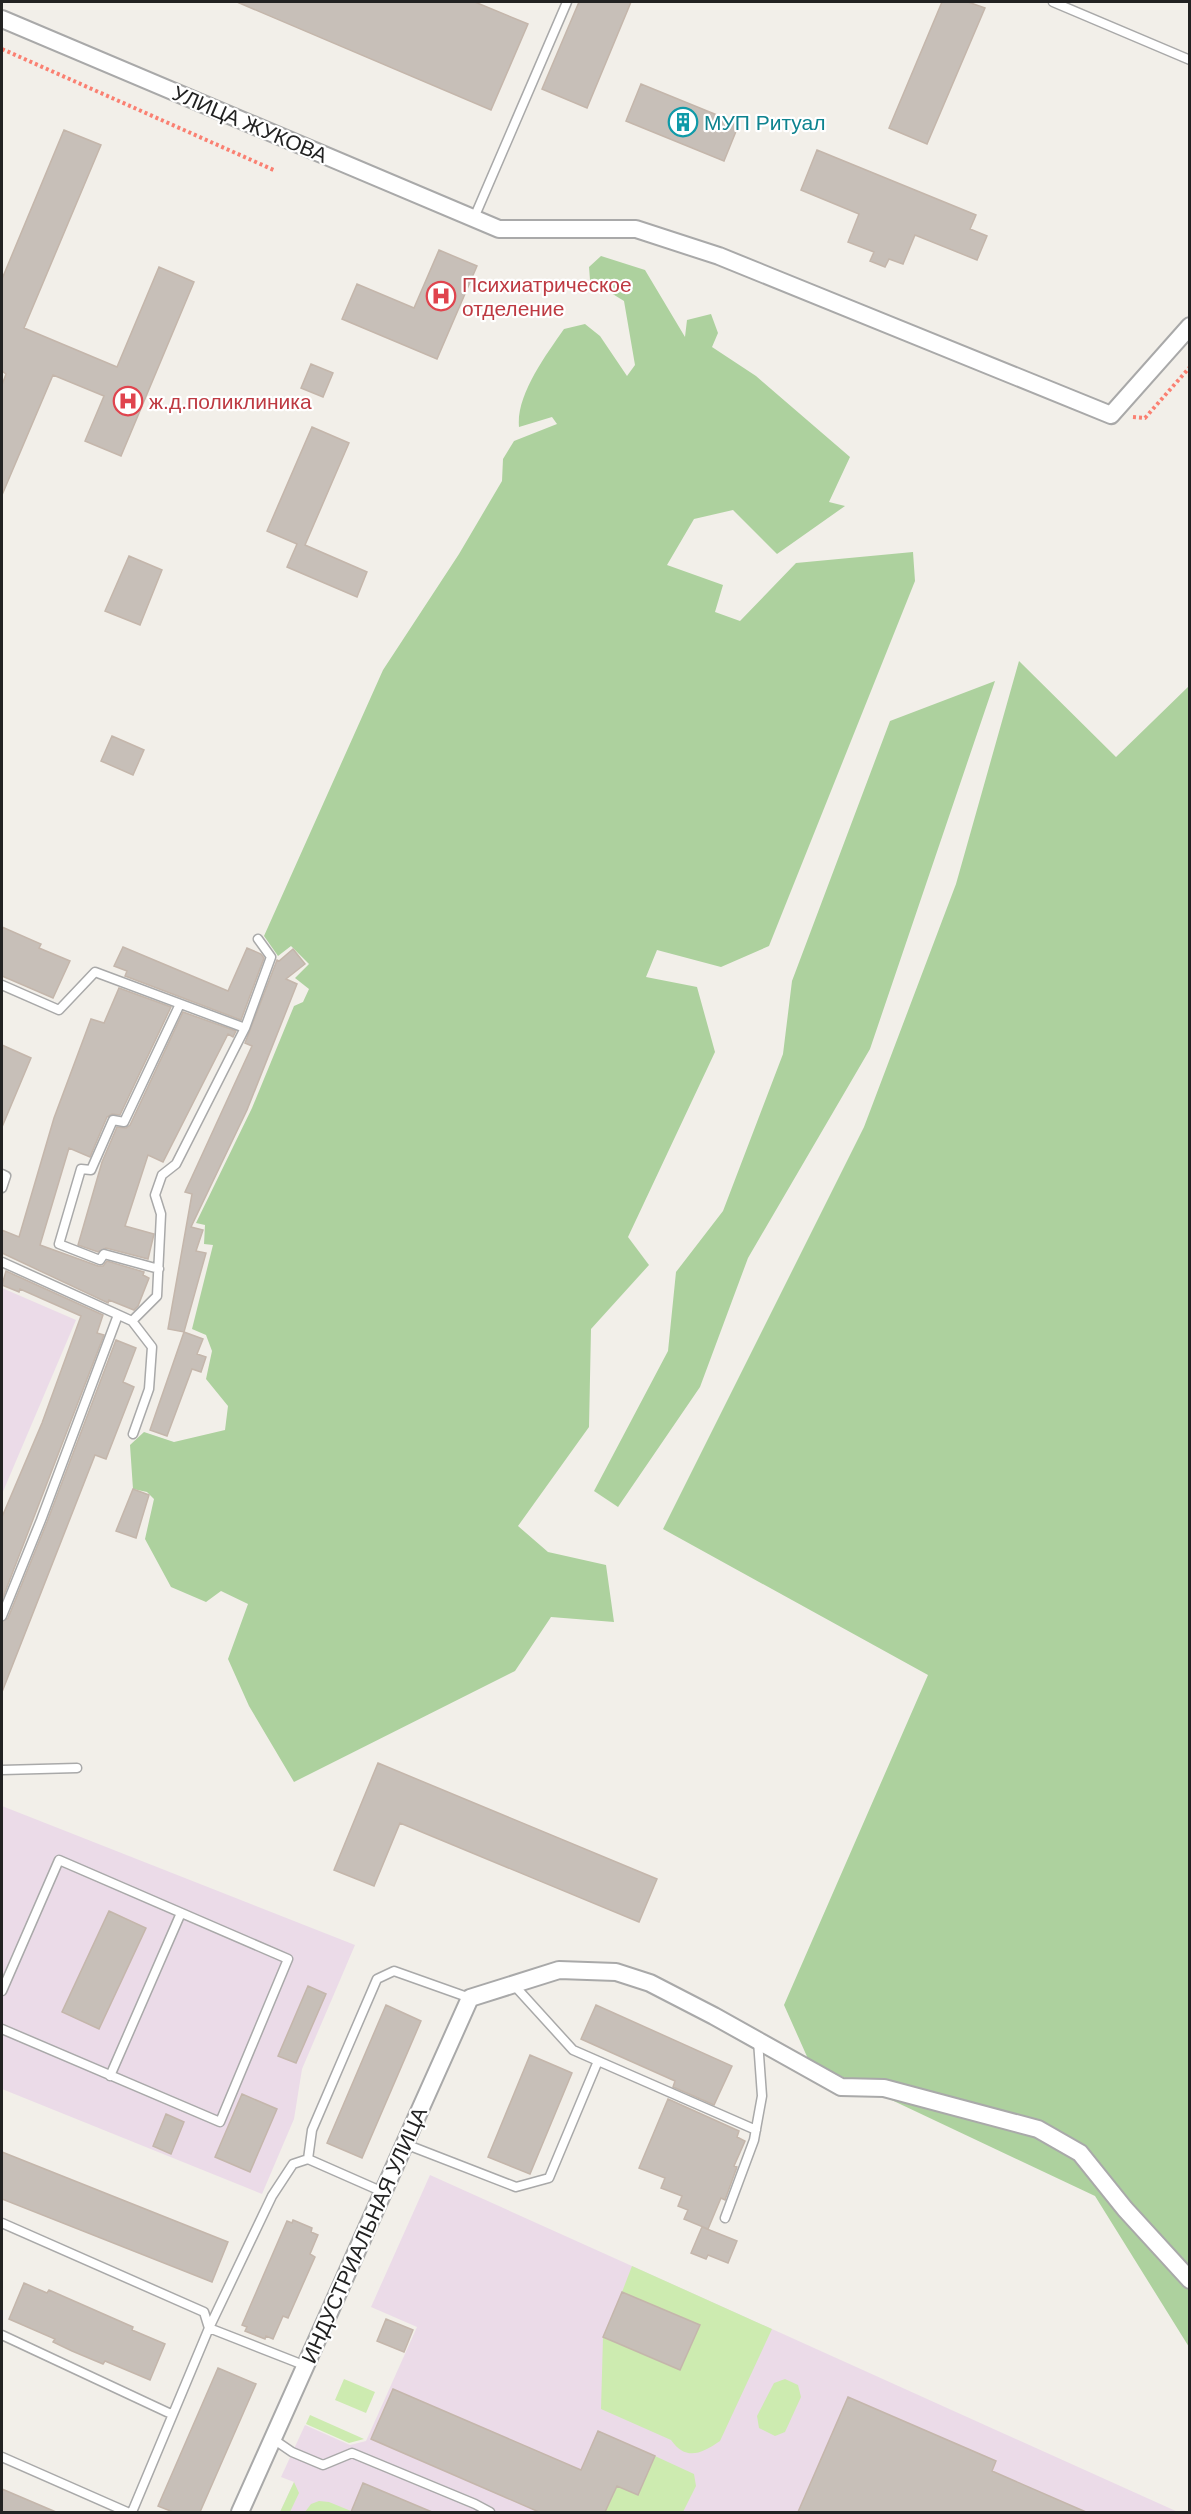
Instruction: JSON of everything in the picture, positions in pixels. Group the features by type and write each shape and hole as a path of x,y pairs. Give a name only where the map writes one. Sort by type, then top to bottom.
{"street":[{"name":"УЛИЦА ЖУКОВА","path":"2,20 499,229 636,229 718,256 1111,415"},
{"path":"1111,415 1190,326"},
{"path":"470,1998 559,1970 616,1972 650,1983 841,2088 884,2088 1038,2129 1080,2153 1125,2209 1190,2280"},
{"name":"ИНДУСТРИАЛЬНАЯ УЛИЦА","path":"240,2512 470,1998"}],"lane":[{"path":"474,218 567,2"},
{"path":"1053,2 1190,60"},
{"path":"132,1321 157,1296 161,1214 155,1196 162,1174 176,1164 245,1028 271,957 258,939"},
{"path":"2,985 59,1010 95,972 245,1028"},
{"path":"159,1269 104,1254 100,1260 59,1244 81,1169 91,1170 113,1120 124,1122 180,1004"},
{"path":"2,1174 6,1176 2,1188"},
{"path":"2,1262 132,1321 152,1347 149,1389 133,1434"},
{"path":"2,1616 41,1520 118,1315"},
{"path":"2,1770 77,1768"},
{"path":"2,1991 59,1860 288,1959 220,2122 2,2029"},
{"path":"110,2076 181,1913"},
{"path":"308,2158 312,2130 377,1979 394,1971 470,1998"},
{"path":"513,1984 573,2050 756,2130"},
{"path":"725,2218 756,2130 762,2096 758,2041"},
{"path":"405,2144 516,2187 549,2178 598,2061"},
{"path":"132,2512 171,2414 209,2328 272,2196 294,2164 308,2158 383,2192"},
{"path":"2,2223 204,2312 209,2328"},
{"path":"209,2328 306,2366"},
{"path":"2,2335 171,2414"},
{"path":"273,2439 292,2452 323,2465 352,2453 490,2512"},
{"path":"2,2457 126,2512"}],"path":[{"path":"2,48 276,171"},
{"path":"1111,415 1145,418 1190,367"}],"shaded area":[{"path":"2,1288 76,1320 2,1494"},
{"path":"2,1806 355,1945 302,2069 294,2119 262,2194 2,2089"},
{"path":"430,2175 1178,2512 280,2512 294,2482 281,2477 305,2425 350,2445 366,2441 417,2327 371,2307"}],"green space":[{"path":"601,256 645,270 685,337 687,320 711,314 718,333 712,347 756,376 850,457 829,502 845,506 777,554 733,510 694,519 667,565 723,585 715,612 740,621 796,563 913,552 915,581 769,946 721,967 657,950 646,977 697,987 715,1052 628,1237 649,1265 591,1329 589,1427 518,1526 548,1552 606,1565 614,1622 551,1617 515,1671 294,1782 249,1706 228,1659 248,1604 221,1591 206,1602 171,1587 145,1539 154,1499 147,1492 133,1489 130,1445 144,1432 174,1442 225,1430 228,1406 206,1379 212,1351 206,1335 192,1329 213,1245 204,1244 205,1225 196,1223 252,1108 294,1006 303,1002 309,989 295,978 309,964 291,946 278,956 264,936 383,670 459,554 502,481 503,459 514,441 557,424 552,417 519,427 519,415 527,389 549,351 564,329 585,324 600,336 627,376 635,365 624,301 590,280 589,267"},
{"path":"1019,661 1116,757 1189,686 1189,2347 1095,2196 809,2061 784,2005 928,1675 663,1529 864,1127 956,884"},
{"path":"995,681 870,1049 748,1258 700,1387 618,1507 594,1491 668,1351 676,1272 723,1211 783,1054 792,981 890,721"},
{"path":"632,2266 772,2329 720,2441 700,2452 682,2451 671,2440 601,2409 603,2337 680,2370 700,2325 622,2292"},
{"path":"344,2379 375,2392 366,2413 335,2400"},
{"path":"785,2379 798,2385 801,2397 785,2432 775,2436 759,2428 757,2416 774,2383"},
{"path":"310,2415 364,2439 349,2443 306,2424"},
{"path":"655,2456 694,2474 696,2486 683,2512 605,2512 617,2486 638,2494"},
{"path":"294,2482 299,2493 290,2512 280,2512"},
{"path":"319,2501 329,2502 351,2511 305,2512 311,2504"}],"building":[{"path":"237,2 475,2 528,24 491,110"},
{"path":"579,2 631,2 587,108 542,89"},
{"path":"942,2 968,2 985,8 927,144 889,128"},
{"name":"МУП Ритуал","path":"641,84 739,124 724,161 626,121"},
{"path":"64,130 101,145 24,328 117,367 159,267 194,282 121,456 85,441 104,396 53,375 2,495 2,385 6,374 2,371 2,279"},
{"path":"817,150 976,215 970,229 987,236 977,260 915,235 903,264 889,259 885,267 870,261 874,252 848,242 859,214 801,190"},
{"name":"Психиатрическое отделение","path":"439,250 477,266 437,359 342,319 357,284 414,308"},
{"path":"311,364 333,373 323,397 301,388"},
{"path":"312,427 349,443 305,545 367,572 357,597 287,567 297,544 267,531"},
{"path":"129,556 162,570 140,625 105,611"},
{"path":"112,736 144,750 133,775 101,761"},
{"path":"2,927 41,944 39,948 70,961 53,998 2,976"},
{"path":"123,947 228,991 247,948 261,954 264,958 241,1020 125,976 127,971 114,966"},
{"path":"293,949 305,964 286,979 297,984 247,1110 191,1227 203,1230 196,1251 206,1253 184,1332 168,1329 192,1194 185,1192 252,1046 245,1043 277,960 279,961"},
{"path":"119,988 171,1007 120,1115 112,1114 107,1117 90,1157 69,1148 40,1245 98,1266 103,1266 107,1261 144,1272 143,1275 149,1278 138,1306 134,1310 109,1300 108,1303 2,1253 2,1230 19,1237 54,1118 91,1019 104,1023"},
{"path":"183,1012 236,1031 233,1037 228,1034 163,1162 148,1155 125,1226 154,1234 148,1259 106,1248 98,1252 78,1245 102,1162 117,1127 126,1128 130,1125"},
{"path":"2,1045 31,1058 2,1127"},
{"path":"6,1271 103,1315 97,1333 104,1335 2,1600 2,1517 42,1423 81,1316 20,1289 19,1292 2,1285"},
{"path":"184,1332 203,1339 197,1354 206,1357 201,1372 192,1369 167,1436 150,1430"},
{"path":"116,1340 136,1348 123,1382 134,1387 106,1459 95,1455 2,1692 2,1622 8,1618 47,1522"},
{"path":"133,1489 149,1495 136,1538 116,1531"},
{"path":"378,1763 657,1879 639,1922 400,1823 374,1886 334,1870"},
{"path":"109,1911 146,1928 99,2029 62,2012"},
{"path":"308,1986 326,1994 296,2063 278,2056"},
{"path":"386,2005 421,2021 362,2158 327,2143"},
{"path":"596,2005 732,2066 714,2105 673,2087 675,2081 581,2039"},
{"path":"530,2055 572,2073 530,2174 488,2157"},
{"path":"242,2094 277,2109 250,2172 215,2157"},
{"path":"668,2099 739,2131 737,2137 745,2141 734,2166 737,2167 725,2200 721,2198 708,2229 684,2219 688,2210 678,2206 682,2196 661,2188 665,2178 639,2168"},
{"path":"166,2114 184,2122 171,2154 153,2146"},
{"path":"2,2152 228,2242 212,2282 2,2199"},
{"path":"293,2220 312,2228 311,2232 318,2235 310,2254 315,2257 288,2318 283,2316 273,2339 266,2336 265,2339 245,2331 247,2327 242,2325 287,2221 292,2223"},
{"path":"702,2227 737,2241 728,2263 708,2255 706,2259 691,2253"},
{"path":"24,2283 47,2293 49,2290 133,2327 132,2330 165,2344 150,2380 105,2361 103,2364 72,2351 53,2342 55,2339 9,2319"},
{"path":"622,2292 700,2325 680,2370 603,2337"},
{"path":"386,2319 413,2330 404,2352 377,2341"},
{"path":"218,2368 256,2384 200,2512 173,2512 158,2506"},
{"path":"393,2389 581,2470 598,2431 655,2456 638,2495 617,2486 605,2512 539,2512 371,2439"},
{"path":"848,2397 996,2461 992,2471 1086,2512 798,2512"},
{"path":"363,2483 432,2512 351,2512"},
{"path":"2,2489 56,2512 2,2512"}],"place":[{"name":"МУП Ритуал","path":"683,122"},
{"name":"Психиатрическое отделение","path":"441,296"},
{"name":"ж.д.поликлиника","path":"128,401"}]}
